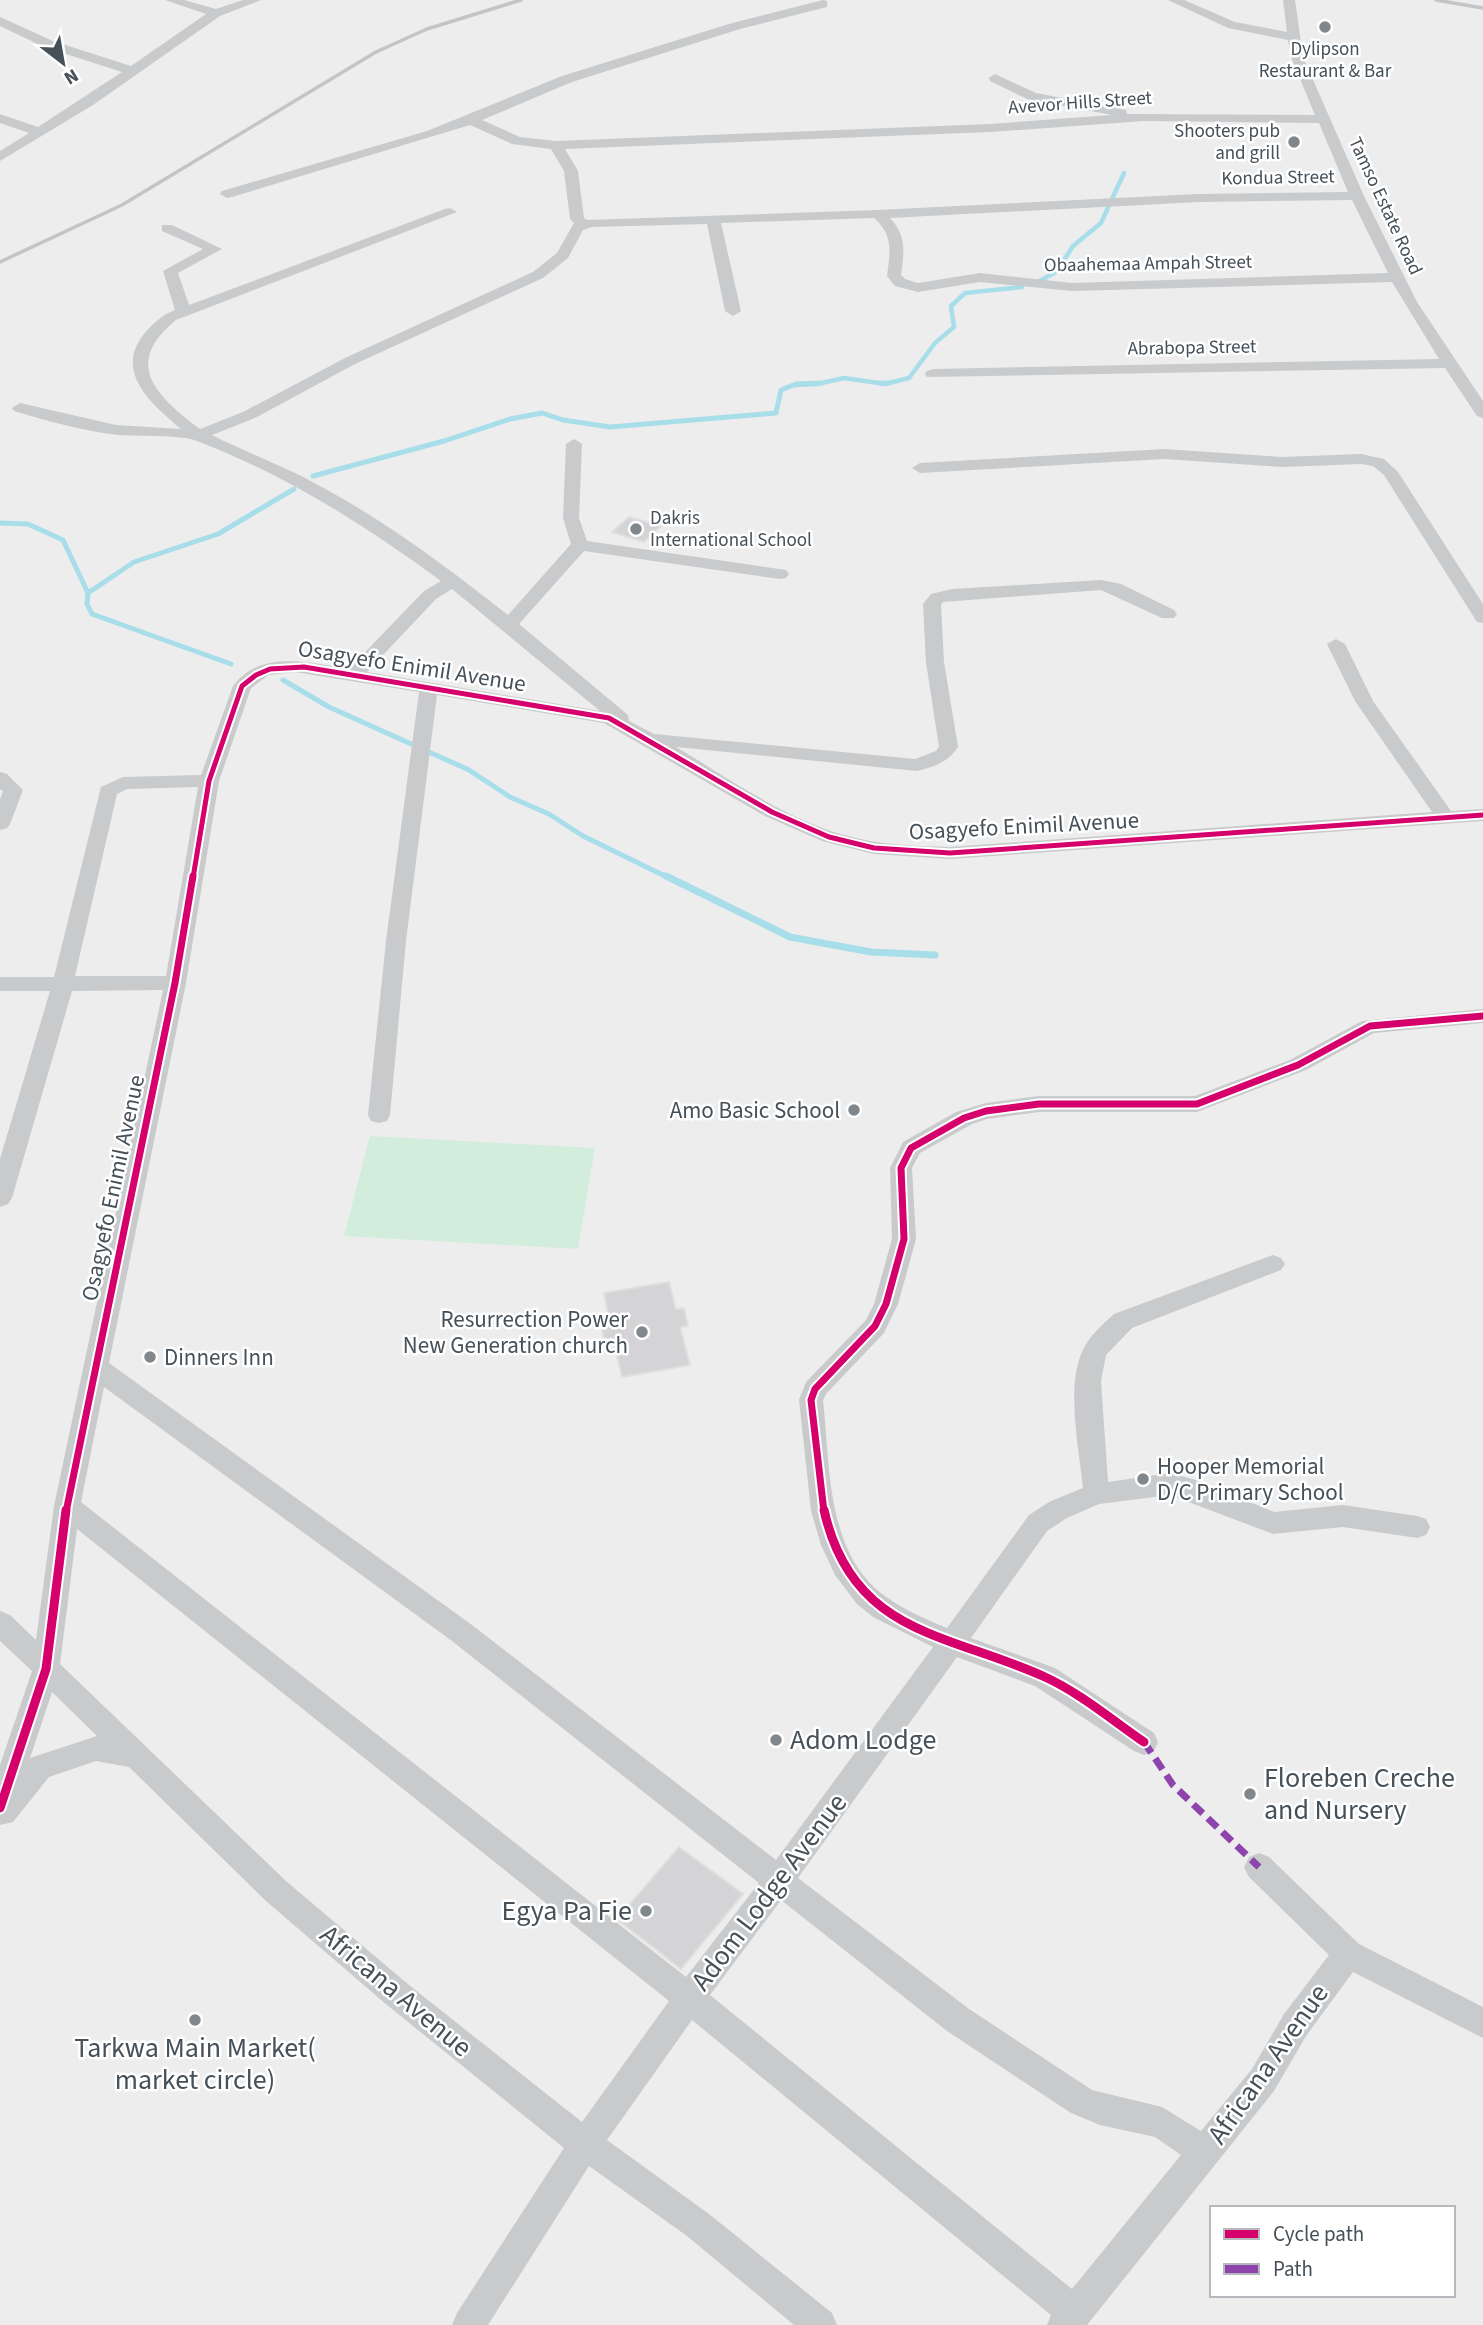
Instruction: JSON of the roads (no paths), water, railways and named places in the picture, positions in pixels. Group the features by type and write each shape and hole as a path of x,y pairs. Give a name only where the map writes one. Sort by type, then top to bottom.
{"street":[{"path":"171,0 216,13"},
{"path":"0,158 216,13 255,0"},
{"path":"1174,0 1232,25 1293,37"},
{"name":"Tamso Estate Road","path":"1289,0 1297,57 1357,196 1416,313 1483,413"},
{"path":"227,194 471,120 567,79 736,26 823,4"},
{"path":"0,21 30,39 50,47 132,71"},
{"path":"995,78 1032,96 1144,117"},
{"name":"Avevor Hills Street","path":"471,120 517,141 556,145 1077,124 1144,117 1323,119"},
{"path":"0,118 38,132"},
{"path":"556,145 571,171 577,219 583,225"},
{"name":"Kondua Street","path":"1199,198 1357,196"},
{"path":"198,435 249,415 350,361 538,275 563,255 576,227 583,225 1199,198"},
{"path":"198,435 144,382 139,362 140,350 156,328 183,310 334,258 450,212"},
{"name":"Obaahemaa Ampah Street","path":"877,214 888,222 898,237 894,276 902,285 930,285 985,277 1039,286 1072,287 1396,277"},
{"path":"713,218 733,312"},
{"path":"167,228 215,249 170,271 183,310"},
{"name":"Abrabopa Street","path":"933,374 1452,363"},
{"path":"20,408 116,430 198,435 264,464 338,503 451,582 643,734 917,765 943,755 949,747 935,662 932,604 937,598 952,594 1101,585 1115,588 1168,614"},
{"path":"574,444 571,518 580,545"},
{"path":"919,468 1164,454 1282,462 1371,459 1390,472 1483,618"},
{"path":"508,626 580,545"},
{"path":"580,545 780,574"},
{"path":"354,675 430,595 451,582"},
{"path":"1336,644 1364,701 1446,818 1483,816"},
{"name":"Osagyefo Enimil Avenue","path":"0,1808 46,1669 66,1506 176,983 209,782 242,686 252,675 279,666 304,667 609,718 643,734 746,796 828,836 867,847 908,852 950,853 1446,818"},
{"path":"379,1115 396,941 429,687"},
{"path":"0,778 12,790 0,824"},
{"path":"0,1198 63,984 108,791 123,783 209,782"},
{"path":"0,985 176,983"},
{"path":"1144,1742 1062,1686 903,1622 866,1596 847,1570 834,1545 823,1510 810,1400 821,1382 874,1326 886,1304 904,1239 901,1168 911,1148 964,1118 1010,1107 1039,1104 1197,1104 1298,1065 1370,1026 1483,1016"},
{"path":"1097,1494 1088,1379 1093,1354 1106,1336 1123,1321 1273,1264"},
{"path":"94,1366 462,1633 958,2020 1082,2102 1162,2123 1205,2153"},
{"name":"Adom Lodge Avenue","path":"469,2325 585,2144 689,1998 779,1881 954,1642 1038,1523 1058,1510 1097,1494 1170,1484 1187,1488 1273,1523 1343,1516 1416,1527"},
{"path":"66,1506 689,1998 1070,2319"},
{"name":"Africana Avenue","path":"0,1623 276,1891 398,1995 585,2144 698,2225 820,2325"},
{"path":"0,1817 39,1768 96,1748 135,1755"},
{"path":"1259,1867 1348,1954 1483,2023"},
{"name":"Africana Avenue","path":"1070,2319 1263,2080 1295,2025 1348,1954"}],"waterway":[{"path":"1038,282 1057,271 1073,246 1101,223 1124,173"},
{"path":"889,383 909,378 935,343 954,327 951,306 965,293 1022,287"},
{"path":"794,385 817,384 844,378 889,383"},
{"path":"313,476 444,441 510,419 542,413 563,420 610,427 776,413 781,390 796,384 821,383"},
{"path":"879,383 889,383"},
{"path":"88,593 134,562 218,534 294,489"},
{"path":"0,523 28,524 63,540 88,593"},
{"path":"88,593 87,604 92,614 231,664"},
{"path":"283,680 329,707 469,770 510,797 549,814 583,836 669,878"},
{"path":"666,876 790,937 871,952 935,955"}],"railway":[{"path":"0,262 122,205 376,52 427,29 521,0"},
{"path":"1436,0 1483,8"}],"place":[{"name":"Dylipson Restaurant & Bar","path":"1325,27"},
{"name":"Shooters pub and grill","path":"1294,142"},
{"name":"Dakris International School","path":"636,529"},
{"name":"Amo Basic School","path":"854,1110"},
{"name":"Resurrection Power New Generation church","path":"642,1332"},
{"name":"Dinners Inn","path":"150,1357"},
{"name":"Hooper Memorial D/C Primary School","path":"1143,1479"},
{"name":"Adom Lodge","path":"776,1740"},
{"name":"Floreben Creche and Nursery","path":"1250,1794"},
{"name":"Egya Pa Fie","path":"646,1911"},
{"name":"Tarkwa Main Market( market circle)","path":"195,2020"}]}
